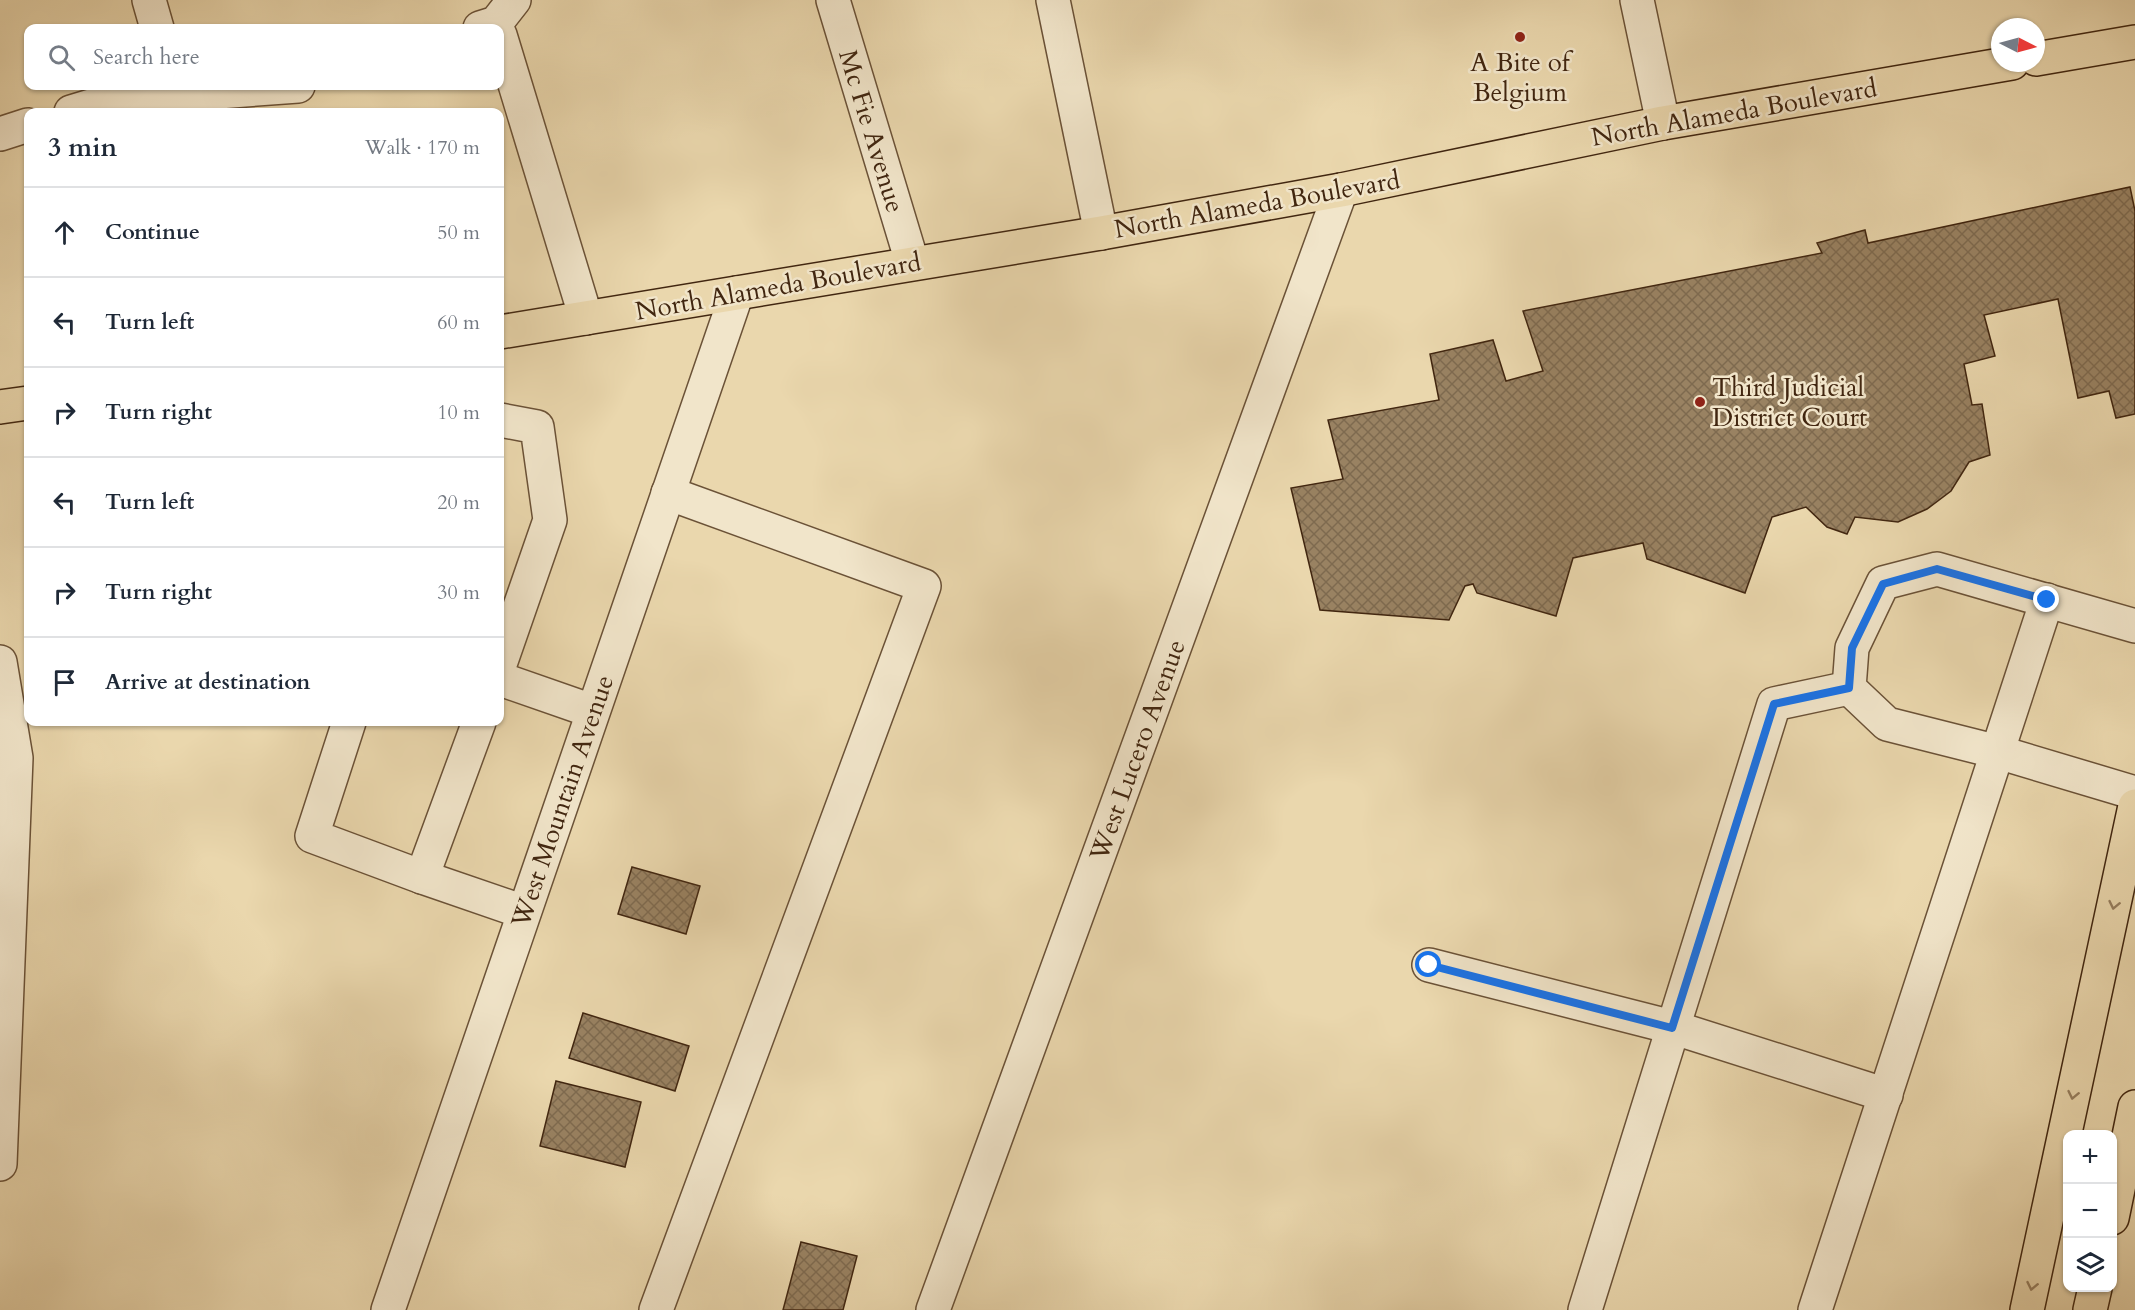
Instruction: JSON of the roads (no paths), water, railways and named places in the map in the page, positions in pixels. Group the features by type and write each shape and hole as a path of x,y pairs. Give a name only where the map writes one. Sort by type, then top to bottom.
{"main road":[{"path":"2045,57 2135,42"},
{"name":"North Alameda Boulevard","path":"504,331 912,262 1101,233 1341,190 1663,123 1991,67"},
{"path":"0,407 24,403"},
{"path":"2027,1310 2135,806"},
{"path":"2117,1198 2132,1140 2135,1107"}],"street":[{"path":"149,0 156,24"},
{"name":"Mc Fie Avenue","path":"833,0 912,262"},
{"path":"1053,0 1101,233"},
{"path":"1637,0 1663,123"},
{"path":"504,46 586,318"},
{"path":"84,108 138,92 163,90"},
{"path":"189,90 216,92 243,90"},
{"path":"0,134 24,126"},
{"name":"West Lucero Avenue","path":"933,1310 1341,190"},
{"name":"West Mountain Avenue","path":"388,1310 737,293"},
{"path":"504,421 537,427 550,520 504,652"},
{"path":"656,1310 924,586 668,493"},
{"path":"1849,688 1852,648 1883,584 1937,569 2135,626"},
{"path":"1815,1310 2047,600"},
{"path":"0,662 16,758 0,1164"},
{"path":"504,680 592,711"},
{"path":"1849,688 1887,724 1998,753 2135,793"},
{"path":"1585,1310 1774,704 1849,688"},
{"path":"348,726 312,836 524,912"},
{"path":"422,877 478,726"},
{"path":"1429,965 1672,1028 1886,1095"}],"place":[{"name":"A Bite of Belgium","path":"1520,37"},
{"name":"Third Judicial District Court","path":"1700,402"}]}
